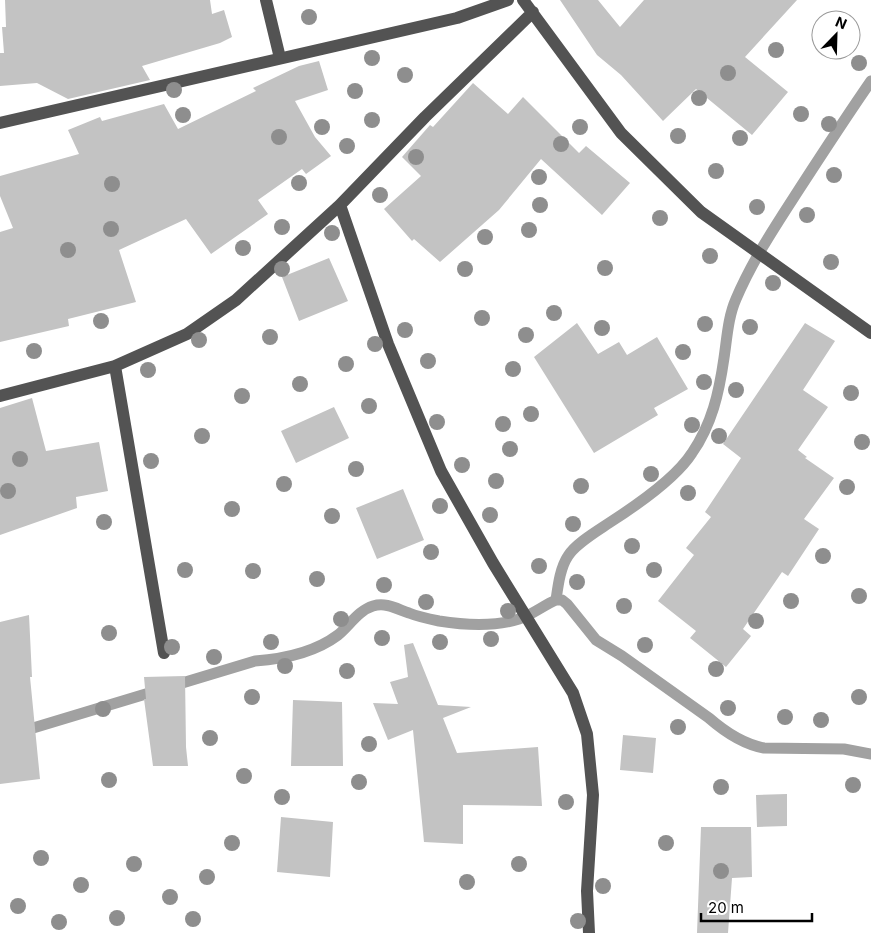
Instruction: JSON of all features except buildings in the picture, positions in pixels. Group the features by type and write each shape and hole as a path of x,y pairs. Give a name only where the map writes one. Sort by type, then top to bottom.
{"street":[{"path":"266,0 280,58"},
{"path":"0,123 457,18 508,0"},
{"path":"523,0 621,132 701,212 871,333"},
{"path":"0,396 115,366 187,334 236,300 340,205 425,117 533,12"},
{"path":"340,205 388,344 441,471 493,563 573,693 587,734 593,794 587,892 589,933"},
{"path":"115,366 164,653"}],"waterway":[{"path":"556,600 561,572 571,551 665,482 685,463 699,442 714,408 722,371 729,320 742,285 773,230 871,81"},
{"path":"0,738 255,661 288,657 309,651 338,635 359,615 373,606 387,605 416,616 439,621 489,624 519,619 556,600 562,600 596,640 622,656 735,737 764,748 844,749 871,754"}]}
